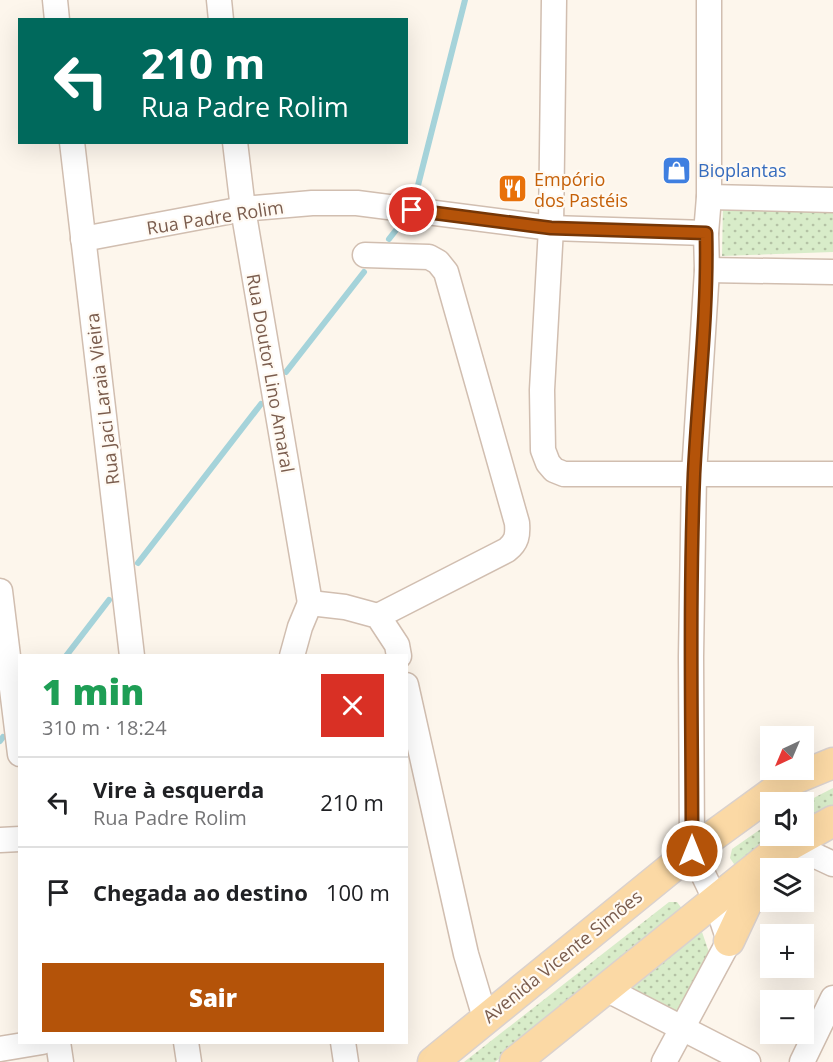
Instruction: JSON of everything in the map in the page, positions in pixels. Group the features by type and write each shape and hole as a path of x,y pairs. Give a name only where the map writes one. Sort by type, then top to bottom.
{"main road":[{"name":"Avenida Vicente Simões","path":"433,1062 692,851 787,782 833,763"},
{"path":"515,1062 715,899 779,851 833,821"},
{"path":"729,941 779,851"}],"street":[{"path":"55,0 57,18"},
{"path":"219,0 221,18"},
{"path":"554,0 551,228 542,390 543,450 548,463 554,470 564,474 833,474"},
{"path":"664,1062 729,941 715,899 692,851 691,657 694,474 707,270 706,233 710,197 709,0"},
{"name":"Rua Jaci Laraia Vieira","path":"72,144 132,654"},
{"name":"Rua Doutor Lino Amaral","path":"235,144 243,209 310,603"},
{"path":"710,197 833,200"},
{"name":"Rua Padre Rolim","path":"83,239 243,209 312,203 357,203 551,228 706,233"},
{"path":"365,255 429,257 438,262 446,272 518,536 507,550 378,616"},
{"path":"707,270 833,272"},
{"path":"0,591 18,738"},
{"path":"293,654 310,603 345,607 378,616 397,645 399,654"},
{"path":"408,695 466,954 485,1018"},
{"path":"0,840 18,839"},
{"path":"779,851 833,864"},
{"path":"606,988 748,1062"},
{"path":"802,1062 833,998"},
{"path":"0,1049 30,1044"},
{"path":"58,1044 60,1062"},
{"path":"186,1044 189,1062"},
{"path":"343,1044 346,1062"}],"green space":[{"path":"723,205 833,205 833,252 722,256"},
{"path":"833,788 833,807 814,817 814,798"},
{"path":"760,830 760,846 768,846 742,864 734,864 730,858 732,849"},
{"path":"669,902 677,902 683,910 680,917 495,1062 464,1062"},
{"path":"702,932 710,955 678,1018 625,988"}],"waterway":[{"path":"413,205 465,0"},
{"path":"389,239 407,216"},
{"path":"286,372 364,272"},
{"path":"138,563 261,404"},
{"path":"68,654 109,600"},
{"path":"0,741 3,737"}],"place":[{"name":"Bioplantas","path":"677,170"},
{"name":"Empório dos Pastéis","path":"513,189"}],"route":[{"path":"412,210 551,228 706,233 707,270 694,474 691,657 692,851"}]}
